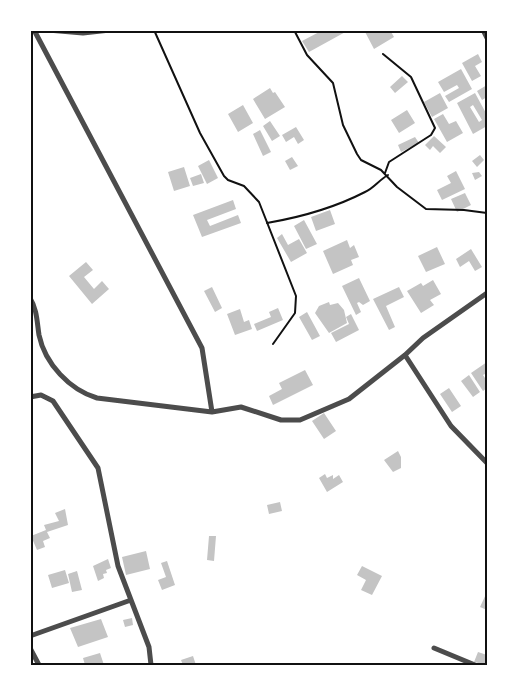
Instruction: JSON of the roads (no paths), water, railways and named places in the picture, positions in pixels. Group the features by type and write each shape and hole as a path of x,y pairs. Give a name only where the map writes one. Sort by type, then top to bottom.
{"street":[{"path":"34,30 202,348 212,412"},
{"path":"48,30 83,33 110,30"},
{"path":"483,30 487,38"},
{"path":"30,298 43,345 57,370 69,384 87,395 212,412 241,407 281,420 300,420 349,399 423,338 487,293"},
{"path":"405,355 451,426 487,463"},
{"path":"30,398 41,395 53,401 98,468 118,566 150,647 151,665"},
{"path":"30,636 131,600"},
{"path":"30,648 39,665"},
{"path":"434,648 475,665"}]}
